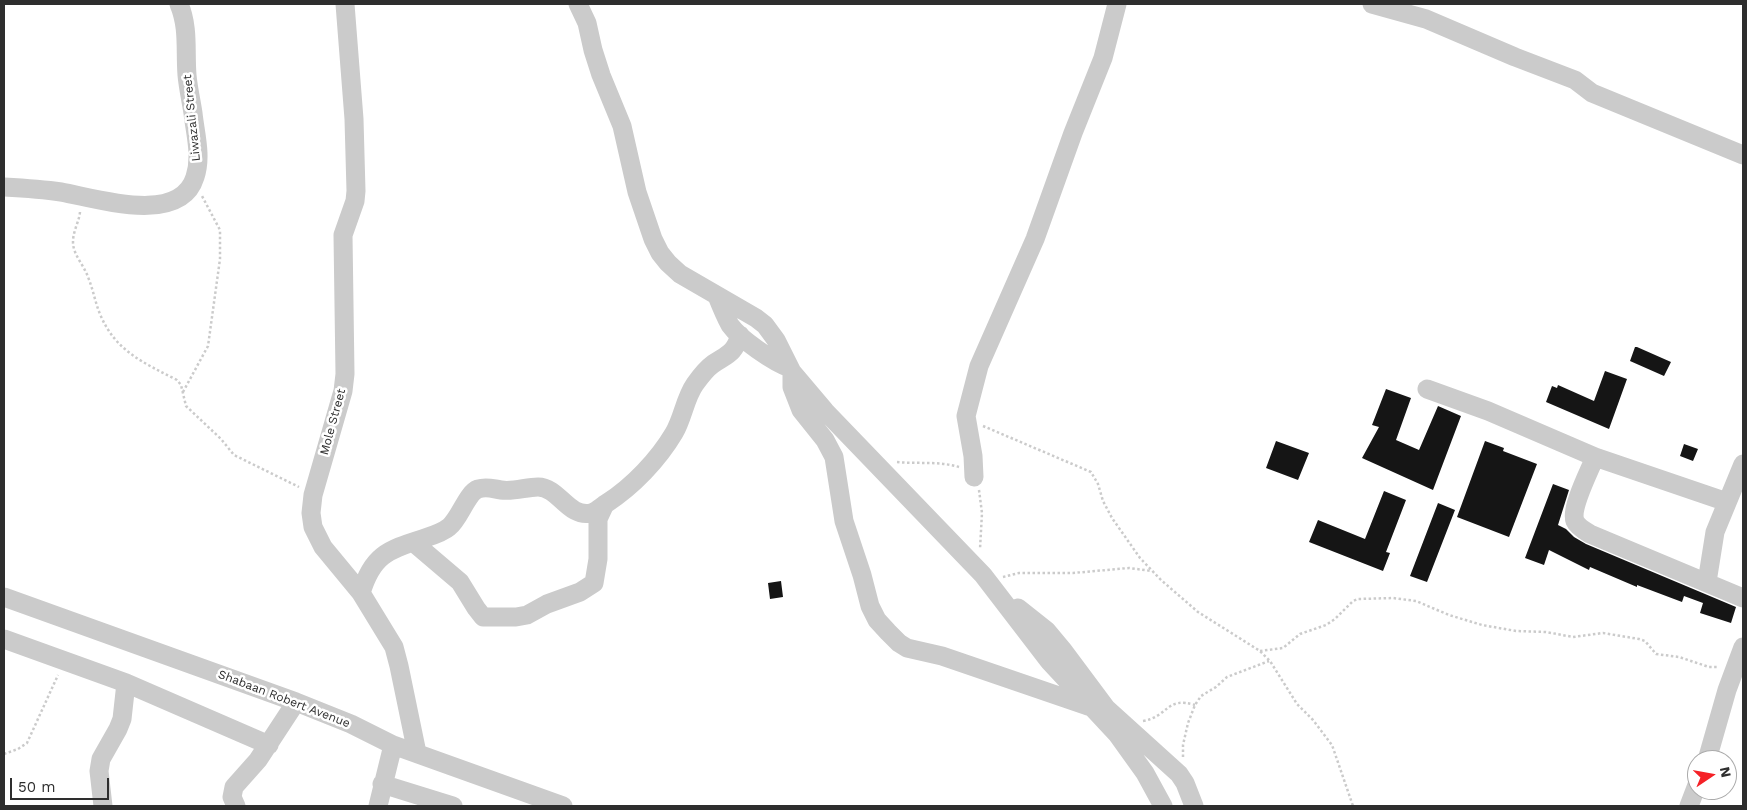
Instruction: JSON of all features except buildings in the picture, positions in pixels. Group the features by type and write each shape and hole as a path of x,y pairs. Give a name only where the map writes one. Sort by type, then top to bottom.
{"street":[{"name":"Liwazali Street","path":"179,4 186,26 187,77 198,157 198,168 193,182"},
{"name":"Mole Street","path":"346,4 354,119 356,191 343,235 345,374 343,391 313,495 311,513 313,527 318,538 344,574 361,593 394,648 417,753"},
{"path":"578,4 587,22 593,50 622,126 637,192 653,239 668,263 680,274 765,325 776,340 791,370 825,412 908,498 928,516 987,581 1049,661 1129,750 1163,806"},
{"path":"974,477 973,456 966,416 978,366 1035,239 1073,133 1103,58 1117,4"},
{"path":"1372,4 1426,19 1575,80 1592,93 1743,155"},
{"path":"4,187 38,188 118,203 149,205 163,204 175,200 188,191 193,182"},
{"path":"717,296 728,322 740,335 791,370"},
{"path":"361,593 365,580 376,562 394,548 447,529 459,517 472,492 483,488 510,490 539,487 544,488 561,499 573,510 583,513 592,513 621,494 646,469 675,432 693,386 708,368 728,356 734,350 740,335"},
{"path":"791,370 792,387 801,410 825,440 834,457 844,522 862,575 870,606 877,620 899,643 907,648 942,656 1092,707"},
{"path":"1427,389 1488,411 1595,457 1728,502"},
{"path":"1595,457 1574,510 1574,520 1578,525 1590,534 1743,598"},
{"path":"1707,582 1715,532 1743,464"},
{"path":"413,542 460,582 483,617 527,615 547,604 580,592 594,584 599,552 598,519 605,504"},
{"path":"987,581 1047,632 1062,649 1099,700 1183,778 1194,806"},
{"name":"Shabaan Robert Avenue","path":"4,597 296,702 351,724 393,745 563,806"},
{"path":"4,638 126,683 269,745"},
{"path":"1710,750 1743,647"},
{"path":"102,806 100,765 105,750 122,719 126,683"},
{"path":"236,806 232,797 234,787 269,745 296,702"},
{"path":"378,806 393,745"},
{"path":"382,784 452,806"}],"path":[{"path":"182,393 208,346 220,259 220,230 193,182"},
{"path":"80,195 80,219 73,241 76,253 87,273 100,314 107,328 124,350 177,380 181,385 186,406 221,439 234,455 313,495"},
{"path":"966,416 987,428 1014,438 1054,457 1079,465 1090,472 1098,484 1103,502 1112,518 1140,558 1153,572 1198,612 1260,651 1270,661 1298,704 1332,745 1353,806"},
{"path":"873,460 922,464 943,462 966,469 974,477 979,486 987,581 1008,575 1073,573 1129,568 1153,572"},
{"path":"1260,651 1283,648 1300,634 1326,625 1353,601 1358,599 1393,598 1416,601 1449,615 1488,626 1573,637 1603,633 1645,641 1653,652 1659,655 1679,657 1709,667 1736,667"},
{"path":"4,754 18,749 27,743 31,737 50,691 66,661"},
{"path":"1183,778 1183,745 1188,723 1195,705 1201,696 1216,687 1227,677 1270,661"},
{"path":"1125,724 1155,718 1176,703 1182,702 1195,705"}]}
